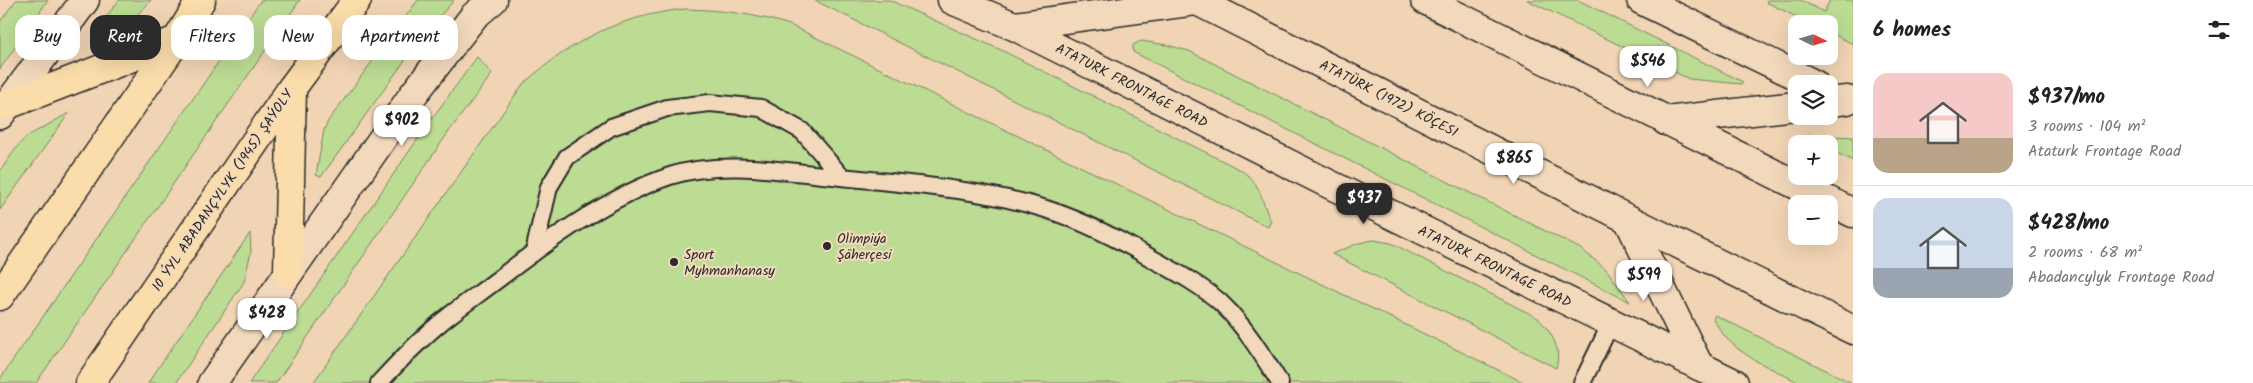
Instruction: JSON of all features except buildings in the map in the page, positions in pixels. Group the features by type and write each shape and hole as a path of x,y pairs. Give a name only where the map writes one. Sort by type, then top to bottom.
{"main road":[{"path":"4,110 85,0"},
{"path":"192,15 201,0"},
{"name":"10 ÝYL ABADANÇYLYK (1945) ŞAÝOLY","path":"90,383 292,88 357,0"},
{"path":"212,383 447,49 474,16 493,0"},
{"path":"952,0 1014,26 1196,0"},
{"name":"ATATÜRK (1972) KÖÇESI","path":"1196,0 1628,219 1853,330"},
{"path":"1425,0 1853,213"},
{"path":"1640,0 1795,75"},
{"name":"ATATURK FRONTAGE ROAD","path":"1014,26 1734,383"},
{"path":"4,110 171,42"},
{"path":"0,296 171,49"},
{"path":"288,273 292,88"},
{"path":"1666,121 1788,107"},
{"path":"1628,219 1699,366"}],"lane":[{"path":"534,252 549,187 567,157 611,127 666,108 710,103 761,108 802,131 842,177"},
{"path":"378,383 409,351 450,315 534,252 581,221 634,191 672,176 709,169 756,169 923,186 998,197 1033,205 1076,220 1122,241 1178,273 1221,303 1249,337 1280,383"},
{"path":"1582,383 1611,323"}],"green space":[{"path":"16,0 48,0 38,15 15,15 15,47 0,69 0,22"},
{"path":"119,0 151,0 136,15 108,15"},
{"path":"261,0 300,0 290,15 264,15 264,52 36,383 0,383 0,379 220,60 254,60 254,15 251,15"},
{"path":"418,0 454,0 441,15 407,15"},
{"path":"814,0 889,0 1001,50 1239,169 1257,186 1271,221 1268,227"},
{"path":"1527,0 1578,0 1743,82 1741,84 1689,79"},
{"path":"1767,0 1800,0 1824,12 1830,0 1853,0 1853,44 1838,36 1838,15 1793,15 1766,2"},
{"name":"Olimpiýa Şäherçesi","path":"685,9 739,13 790,25 1525,383 313,383 523,84 560,55 598,33 639,17"},
{"path":"1141,41 1189,51 1581,249 1606,269 1630,302 1133,52 1133,45"},
{"path":"477,57 492,74 450,130 276,383 249,383 433,117"},
{"path":"373,60 405,60 321,177 316,175 324,130 328,121"},
{"path":"69,113 0,210 0,171 17,147 26,137"},
{"path":"1838,136 1853,137 1853,161 1838,154"},
{"path":"250,233 251,252 244,282 176,383 148,383"},
{"path":"1373,240 1391,243 1538,318 1554,341 1558,354 1556,368 1332,254 1359,243"},
{"path":"1715,315 1852,383 1800,383 1756,361 1738,349 1725,337 1713,319"}],"place":[{"name":"Olimpiýa Şäherçesi","path":"827,246"},
{"name":"Sport Myhmanhanasy","path":"674,262"}]}
